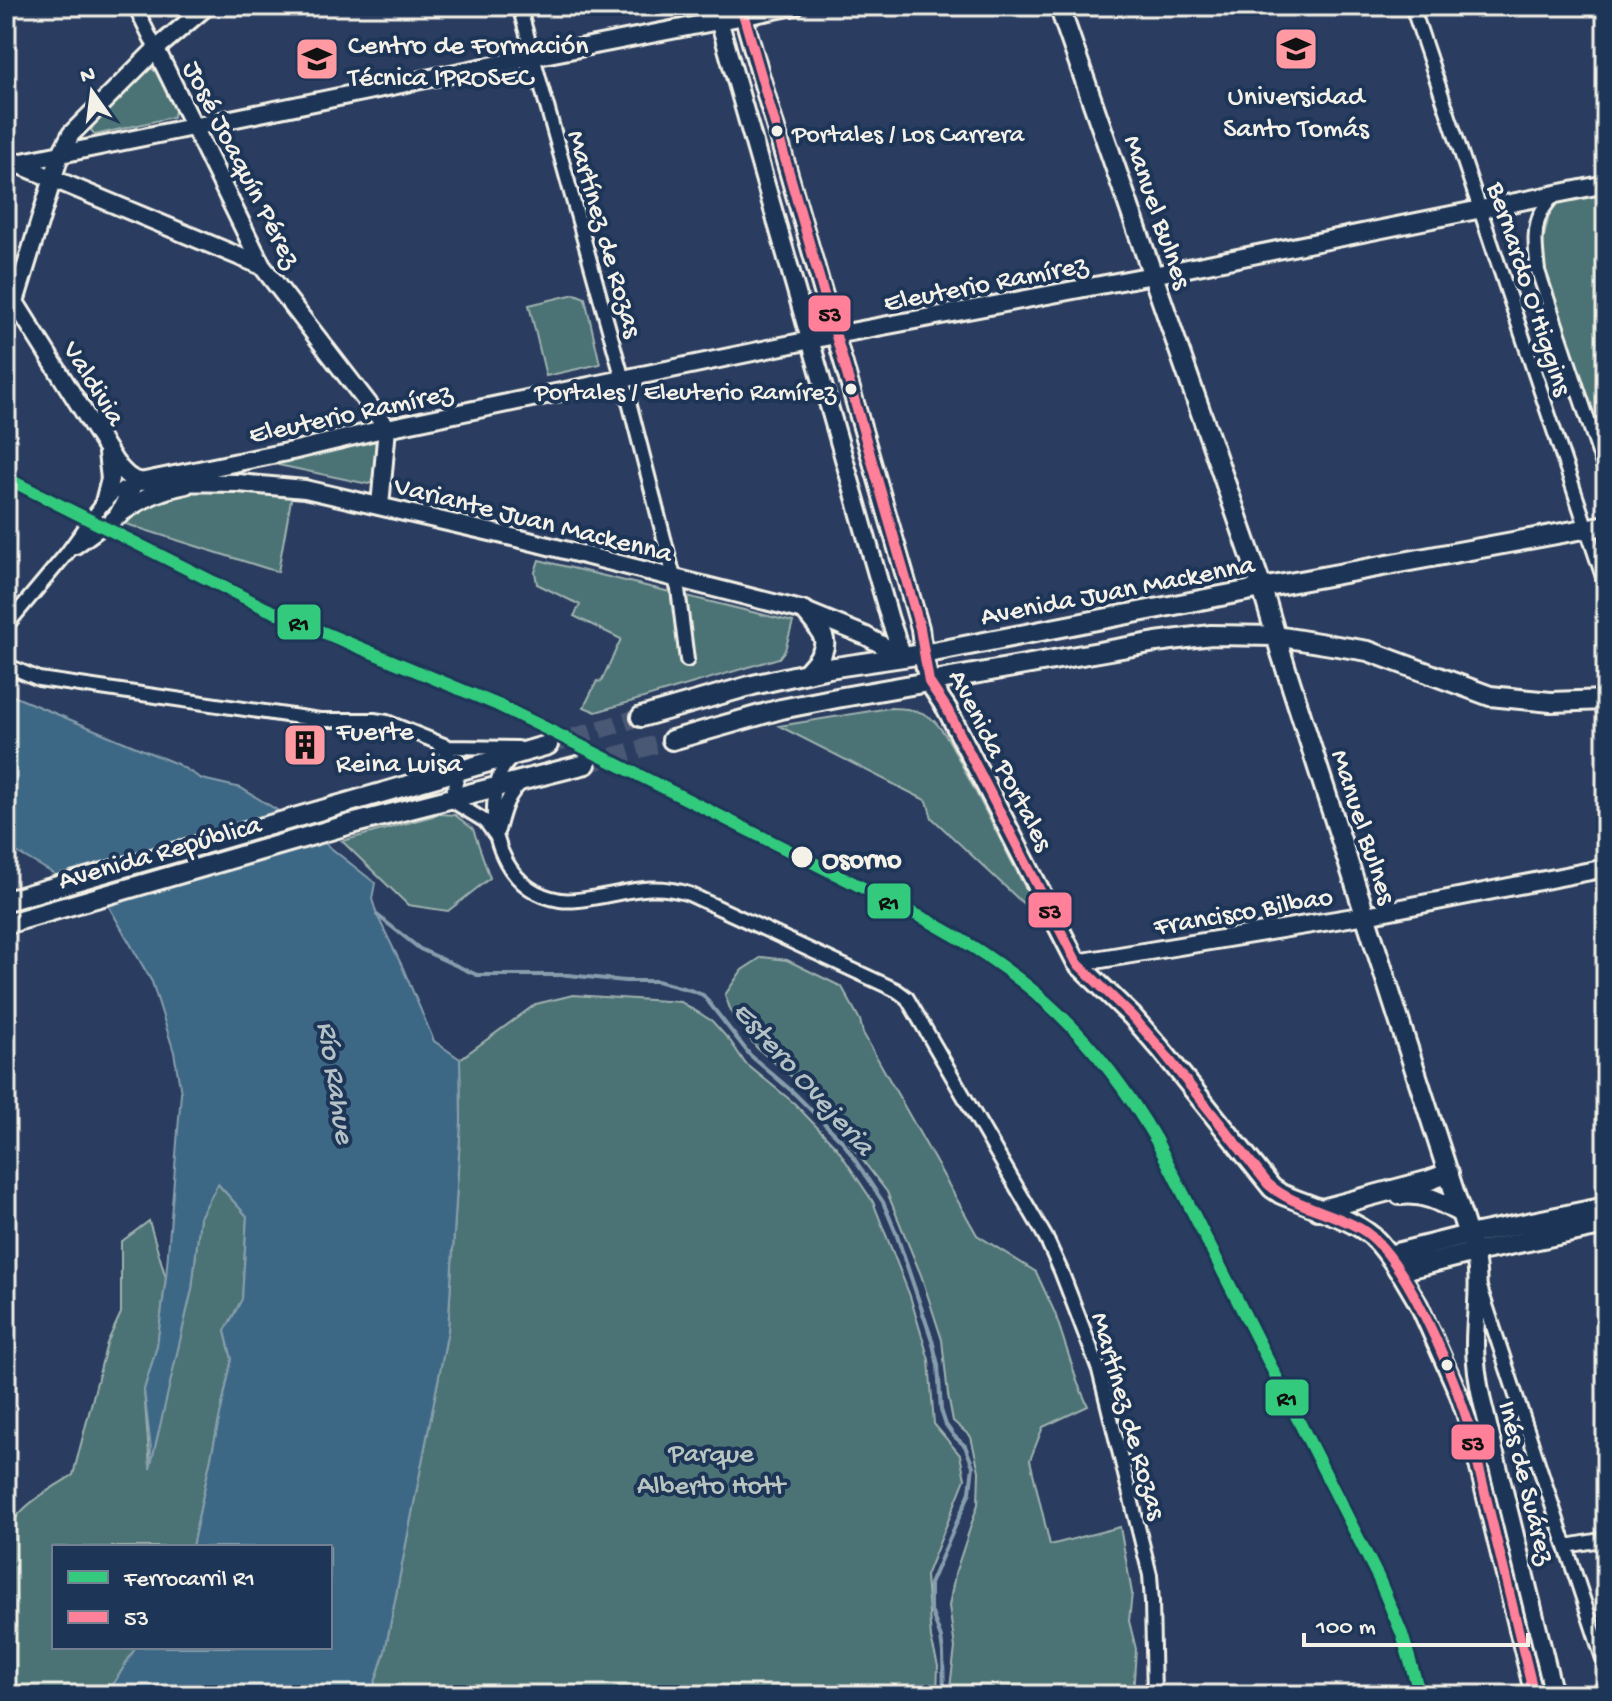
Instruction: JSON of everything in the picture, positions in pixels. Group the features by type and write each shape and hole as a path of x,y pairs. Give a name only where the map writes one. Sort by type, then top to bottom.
{"main road":[{"path":"15,302 60,155 71,134 156,49 207,6"},
{"path":"12,161 60,155 533,57 717,14 795,6"},
{"name":"Manuel Bulnes","path":"1059,6 1262,588 1477,1259 1478,1280"},
{"name":"Avenida Portales","path":"742,11 920,628 929,682 947,709 1077,963 1160,1048 1268,1184 1281,1194 1374,1237 1419,1305"},
{"path":"717,14 890,620 903,657 929,682"},
{"name":"José Joaquín Pérez","path":"156,49 262,266 387,428"},
{"path":"752,134 776,128"},
{"path":"12,161 262,266"},
{"name":"Eleuterio Ramírez","path":"140,482 835,335 1606,184"},
{"name":"Valdivia","path":"15,302 120,469 140,482"},
{"path":"835,426 860,420"},
{"path":"380,506 387,428"},
{"path":"103,444 110,467 104,502"},
{"path":"120,469 142,473 260,449 292,451"},
{"path":"846,466 871,459"},
{"name":"Variante Juan Mackenna","path":"140,482 267,485 305,489 380,506 805,611 866,636 903,657"},
{"path":"113,520 156,493 215,482"},
{"path":"862,520 887,513"},
{"name":"Avenida Juan Mackenna","path":"641,717 806,673 923,654 1606,525"},
{"path":"805,611 824,638 822,655 806,673"},
{"name":"Avenida Juan Mackenna","path":"672,740 781,709 1183,638 1235,634 1276,636 1368,651 1490,696 1551,702 1606,700"},
{"path":"458,771 543,746"},
{"path":"449,799 586,764"},
{"name":"Avenida República","path":"7,901 458,771"},
{"name":"Avenida República","path":"6,924 328,830 449,799"},
{"name":"Francisco Bilbao","path":"1077,963 1366,915 1606,868"},
{"path":"1318,1210 1449,1173"},
{"path":"1365,1231 1360,1218 1364,1208 1397,1195 1416,1194 1433,1198 1461,1213"},
{"path":"1394,1263 1606,1207"},
{"path":"1472,1243 1606,1225"},
{"name":"Inés de Suárez","path":"1478,1280 1476,1369 1554,1695"},
{"name":"Inés de Suárez","path":"1419,1305 1467,1419 1534,1695"},
{"path":"1515,1608 1532,1603"}],"street":[{"name":"José Joaquín Pérez","path":"135,6 156,49"},
{"name":"Martínez de Rozas","path":"519,6 678,589 687,660"},
{"name":"Bernardo O'Higgins","path":"1412,6 1606,586"},
{"name":"Bernardo O'Higgins","path":"1553,195 1540,213 1537,227 1535,250 1538,271 1606,474"},
{"path":"6,328 15,302"},
{"name":"Eleuterio Ramírez","path":"6,626 67,553 104,502 115,492 140,482"},
{"name":"Eleuterio Ramírez","path":"67,553 113,520 124,499 140,482"},
{"path":"6,665 39,679 320,720 387,722 449,747 543,746"},
{"path":"438,744 458,771 455,790 449,799 485,821 496,837"},
{"path":"496,837 494,810 498,777 513,757 543,746"},
{"path":"496,837 508,798 518,785 528,779"},
{"name":"Martínez de Rozas","path":"496,837 510,871 544,895 574,901 649,887 670,888 896,990 907,998 1046,1238 1099,1370 1150,1575 1154,1695"},
{"name":"Manuel Bulnes","path":"1478,1280 1606,1668"},
{"path":"1567,1546 1606,1539"}],"green space":[{"path":"151,68 176,109 173,117 95,135 91,130 95,122"},
{"path":"1606,192 1606,452 1539,258 1550,211 1557,202"},
{"path":"575,294 585,298 600,364 546,376 529,305"},
{"path":"379,435 380,479 368,484 278,465 277,457"},
{"path":"237,487 292,494 278,572 126,524 140,509 175,494"},
{"path":"539,560 793,622 785,650 779,658 596,712 584,707 597,681 601,682 621,639 574,616 580,605 537,584 535,572"},
{"path":"889,708 920,712 940,727 1034,905 1028,908 932,818 927,801 779,726"},
{"path":"440,814 455,815 473,829 490,878 448,911 408,905 342,841"},
{"path":"762,957 787,960 842,987 860,1020 863,1033 977,1235 1036,1272 1055,1313 1088,1406 1043,1427 1030,1460 1050,1545 1120,1527 1132,1593 1129,1621 1136,1649 1133,1695 949,1695 955,1648 949,1606 955,1574 978,1504 979,1471 971,1437 953,1421 942,1340 921,1275 887,1192 827,1114 792,1077 757,1048 733,1017 725,995 742,970"},
{"name":"Parque Alberto Hott","path":"573,995 681,1002 712,1021 745,1063 794,1103 837,1148 873,1202 910,1296 929,1360 934,1424 960,1455 965,1479 926,1576 931,1638 938,1666 937,1695 371,1695 385,1651 448,1330 461,1121 460,1059 536,1004"},
{"path":"217,1183 247,1216 242,1300 225,1331 232,1359 192,1545 52,1545 52,1649 135,1649 103,1695 6,1695 6,1549 9,1537 14,1521 27,1506 73,1475 107,1343 121,1313 121,1242 149,1221 166,1278 157,1346 144,1390 150,1466 192,1289 200,1217"}],"water":[{"name":"Río Rahue","path":"6,693 177,764 202,779 241,788 303,826 375,883 372,899 377,915 434,1041 460,1059 461,1121 448,1330 385,1651 371,1695 103,1695 135,1649 332,1649 332,1545 192,1545 232,1359 225,1331 242,1299 247,1216 218,1184 200,1217 192,1289 150,1469 151,1449 144,1390 157,1346 166,1278 181,1093 174,1052 152,982 108,905 6,846"}],"waterway":[{"name":"Estero Ovejeria","path":"377,915 420,949 477,975 568,975 657,981 703,995 750,1055 843,1142 883,1202 896,1233 932,1340 938,1365 941,1410 946,1425 965,1446 973,1466 970,1492 930,1584 930,1608 943,1653 944,1695"}],"tunnel":[{"path":"548,745 641,717"},
{"path":"586,764 672,740"}],"rail line":[{"name":"R1","path":"6,478 267,609 498,705 545,728 929,921 999,964 1030,988 1059,1014 1111,1072 1156,1140 1378,1577 1402,1634 1420,1695"}],"transit line":[{"name":"53","path":"741,6 920,628 929,682 947,709 1077,963 1160,1048 1268,1184 1289,1198 1361,1229 1378,1242 1410,1287 1438,1344 1467,1419 1534,1695"}],"place":[{"name":"Universidad Santo Tomás","path":"1296,49"},
{"name":"Centro de Formación Técnica IPROSEC","path":"317,59"},
{"name":"Portales / Los Carrera","path":"777,131"},
{"name":"Portales / Eleuterio Ramírez","path":"851,389"},
{"name":"Fuerte Reina Luisa","path":"305,745"},
{"name":"Osorno","path":"802,857"}]}
